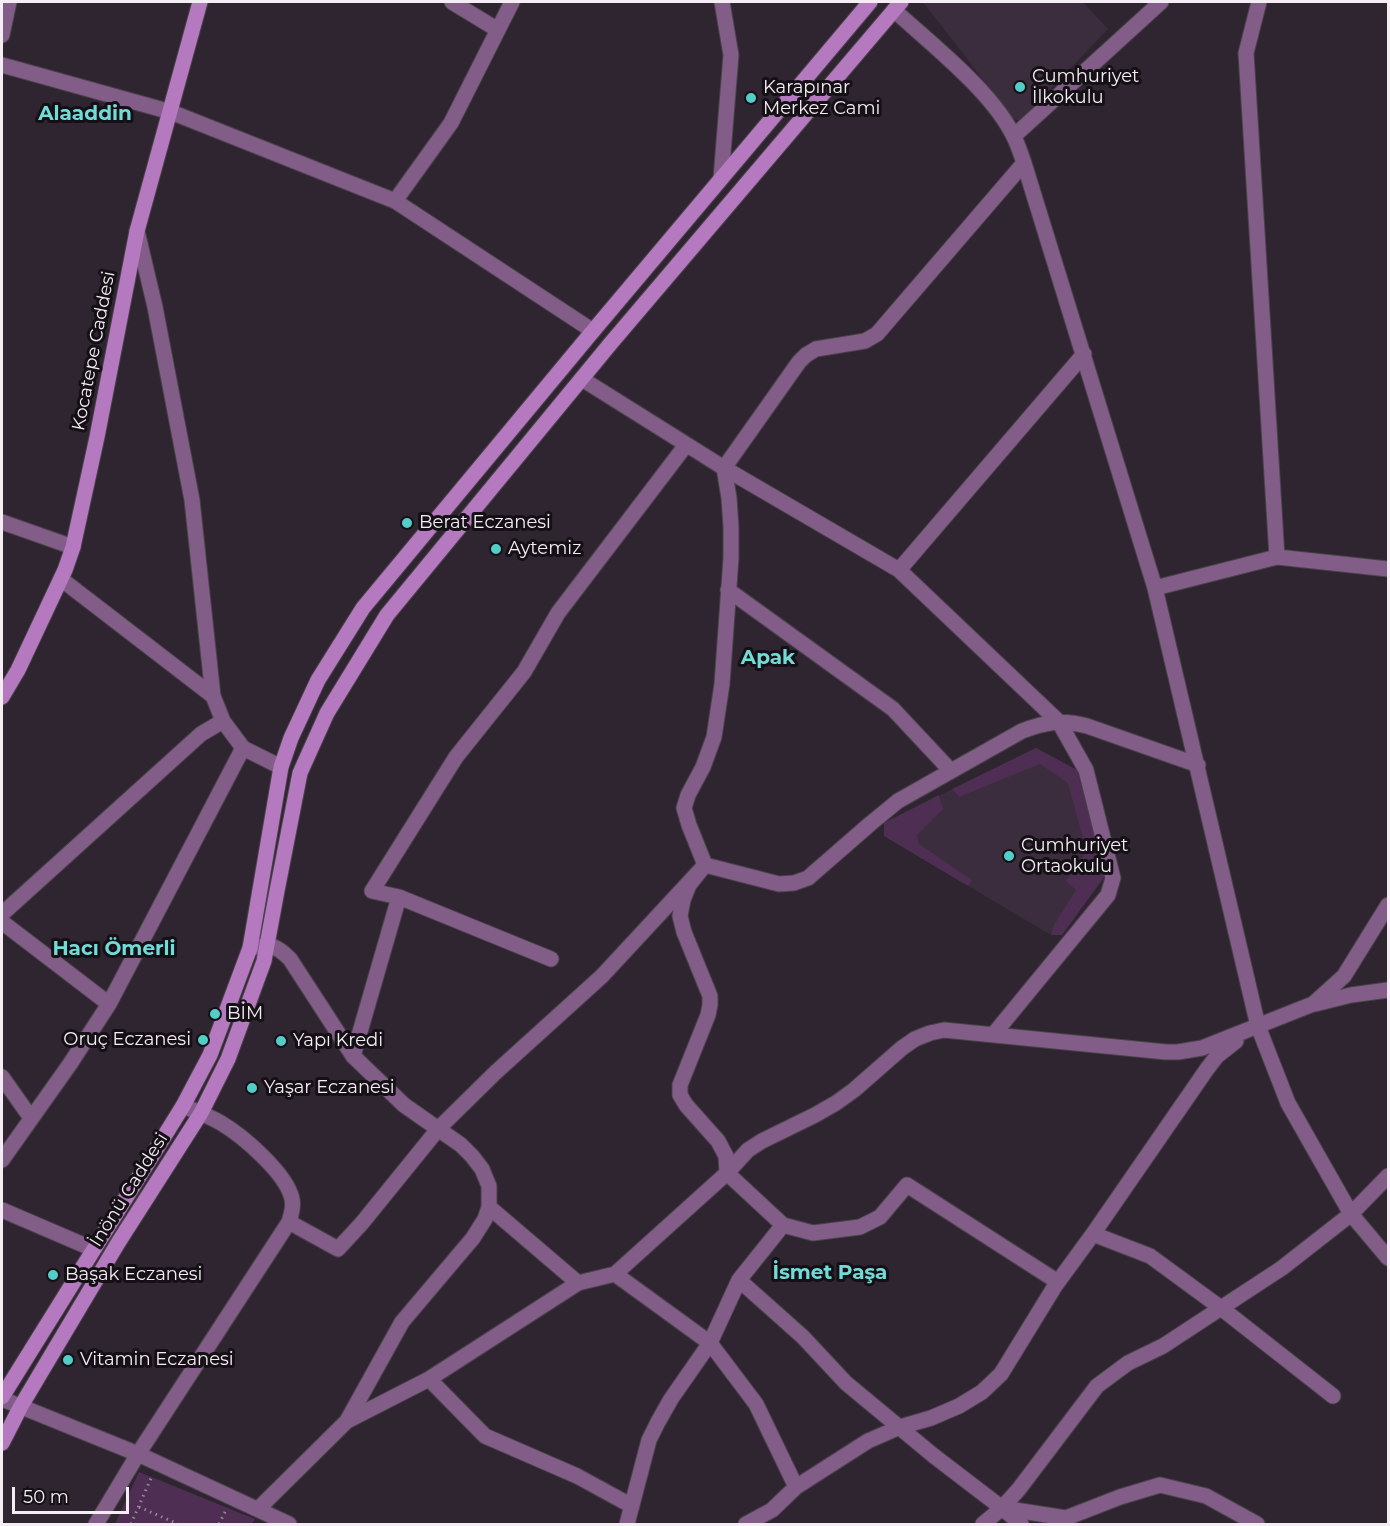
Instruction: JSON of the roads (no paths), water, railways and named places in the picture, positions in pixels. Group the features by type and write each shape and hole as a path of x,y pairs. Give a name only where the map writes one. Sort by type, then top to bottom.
{"main road":[{"name":"Kocatepe Caddesi","path":"2,698 18,670 61,579 73,547 98,437 136,231 200,2"},
{"name":"İnönü Caddesi","path":"2,1398 183,1106 210,1055 250,948 281,767 291,738 318,680 363,608 870,2"},
{"name":"İnönü Caddesi","path":"2,1443 21,1406 118,1243 201,1113 228,1059 264,961 300,773 327,713 387,615 611,343 897,6"},
{"path":"593,331 611,343"},
{"path":"564,367 582,379"}],"street":[{"path":"2,35 9,2"},
{"path":"452,2 498,30"},
{"path":"395,201 451,123 512,2"},
{"path":"721,178 731,55 722,2"},
{"path":"1014,136 1161,2"},
{"path":"1253,4 1246,53 1277,558"},
{"path":"897,6 984,94 1014,136 1084,354 1155,588 1258,1026 1288,1103 1351,1214 1389,1258"},
{"path":"2,65 171,112 395,201 593,331"},
{"path":"705,865 684,808 687,795 703,767 714,737 722,684 731,527 724,468 799,362 816,349 865,341 877,334 1024,163"},
{"path":"136,231 155,307 192,500 213,696 223,721 243,748 281,767"},
{"path":"899,570 1084,354"},
{"path":"582,379 724,468 899,570 1059,722 1086,770 1113,878 1108,895 993,1035"},
{"path":"551,958 399,897 372,891 456,757 524,672 558,613 686,445"},
{"path":"2,522 73,547"},
{"path":"1155,588 1277,558 1389,569"},
{"path":"61,579 213,696"},
{"path":"728,590 893,709 951,771"},
{"path":"2,914 201,734 223,721"},
{"path":"705,865 779,884 794,883 808,878 898,801 1022,731 1042,724 1073,722 1198,765"},
{"path":"2,1160 109,1004 243,748"},
{"path":"289,1222 338,1249 439,1128 496,1072 602,976 705,865"},
{"path":"705,865 689,885 680,916 684,932 710,996 710,1005 680,1085 680,1095 718,1141 726,1156 727,1173 783,1224 813,1233 860,1227 880,1217 907,1185 1058,1282"},
{"path":"353,1056 399,897"},
{"path":"1313,1005 1344,976 1389,905"},
{"path":"2,922 109,1004"},
{"path":"250,948 267,945 281,950 290,958 353,1056 404,1105 461,1145 482,1169 489,1186 489,1207 485,1219 473,1238 402,1322 346,1421 258,1509"},
{"path":"346,1421 429,1379 578,1283 615,1274 727,1173 748,1150 815,1115 854,1090 915,1038 944,1030 1073,1044 1178,1052 1202,1048 1313,1005 1351,995 1389,990"},
{"path":"746,1524 772,1510 796,1487 868,1441 959,1406 982,1392 1001,1374 1058,1282 1207,1069 1229,1045 1258,1026"},
{"path":"2,1077 31,1118"},
{"path":"96,1524 138,1454 289,1222 292,1212 292,1200 279,1175 239,1135 219,1122 183,1106"},
{"path":"983,1524 1002,1508 1035,1469 1097,1386 1128,1363 1163,1346 1282,1268 1351,1214 1389,1176"},
{"path":"489,1207 578,1283"},
{"path":"2,1210 93,1249"},
{"path":"627,1524 649,1440 658,1422 710,1343 739,1280 783,1224"},
{"path":"1093,1234 1150,1256 1221,1308 1333,1396"},
{"path":"615,1274 710,1343 756,1404 796,1487"},
{"path":"739,1280 804,1337 846,1383 1021,1524"},
{"path":"429,1379 485,1437 577,1476 632,1506"},
{"path":"2,1398 138,1454 289,1524"},
{"path":"1002,1508 1066,1518 1120,1497 1160,1485 1206,1496 1257,1524"}],"place":[{"name":"Cumhuriyet İlkokulu","path":"1020,87"},
{"name":"Karapınar Merkez Cami","path":"751,98"},
{"name":"Berat Eczanesi","path":"407,523"},
{"name":"Aytemiz","path":"496,549"},
{"name":"Cumhuriyet Ortaokulu","path":"1009,856"},
{"name":"BİM","path":"215,1014"},
{"name":"Oruç Eczanesi","path":"203,1040"},
{"name":"Yapı Kredi","path":"281,1041"},
{"name":"Yaşar Eczanesi","path":"252,1088"},
{"name":"Başak Eczanesi","path":"53,1275"},
{"name":"Vitamin Eczanesi","path":"68,1360"}],"district":[{"name":"Alaaddin","path":"85,114"},
{"name":"Apak","path":"768,658"},
{"name":"Hacı Ömerli","path":"114,949"},
{"name":"İsmet Paşa","path":"830,1273"}]}
